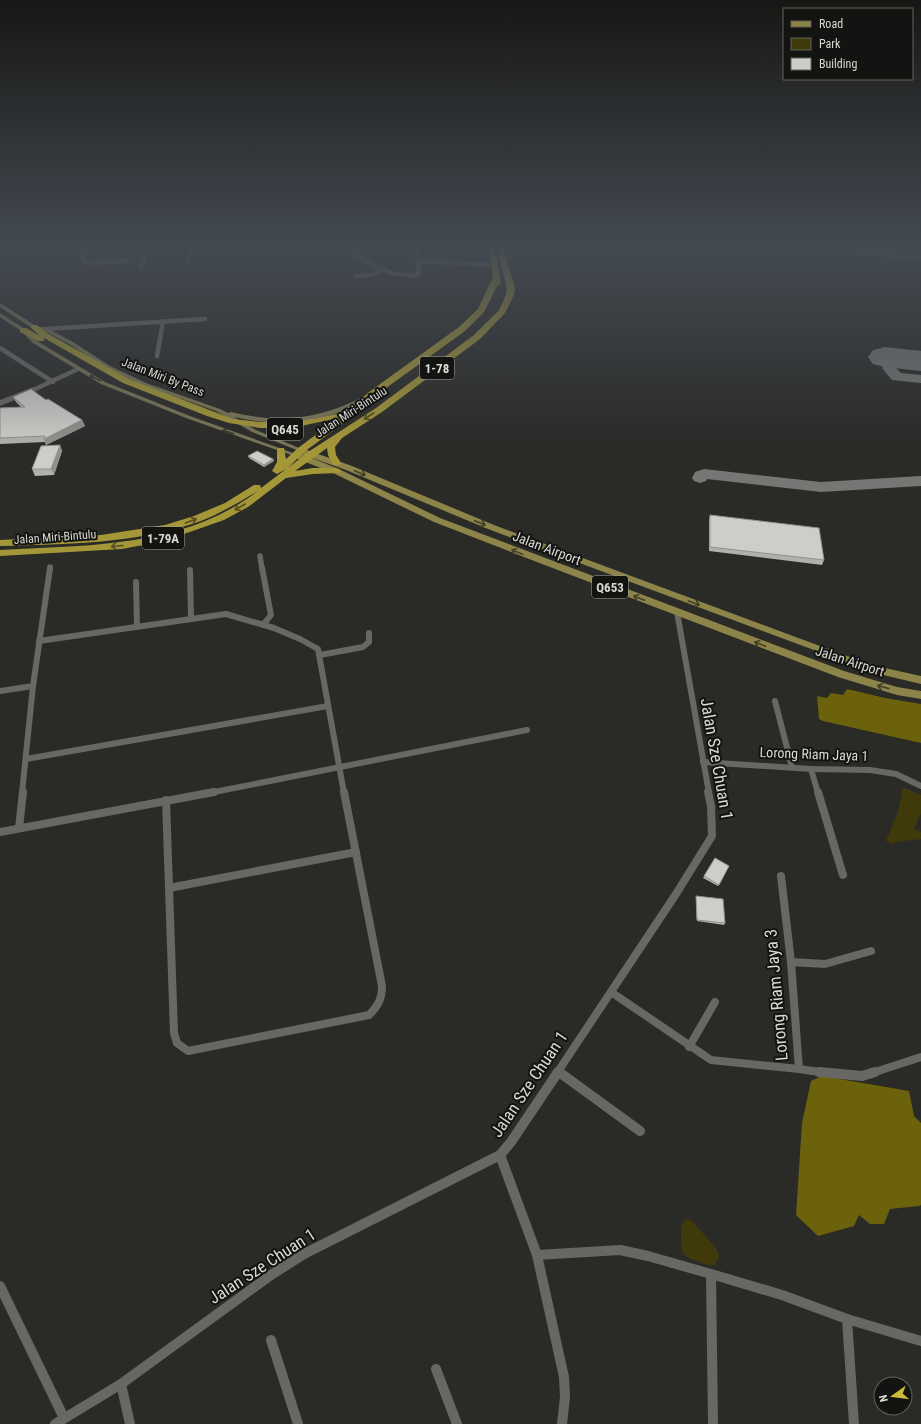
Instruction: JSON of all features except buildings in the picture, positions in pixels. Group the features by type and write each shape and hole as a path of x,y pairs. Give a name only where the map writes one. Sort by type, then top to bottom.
{"highway":[{"name":"Jalan Miri-Bintulu","path":"0,553 122,546 164,538 191,530 221,518 245,505 372,394 462,329 475,315"},
{"name":"Q645","path":"34,327 44,335 126,381 232,421 260,425 304,423 345,414 372,401 454,342 477,324 485,315"},
{"name":"Q645","path":"23,330 119,383 207,418 231,425 258,428 296,428 329,422 368,408 394,392 474,333 486,322 490,315"},
{"name":"Jalan Miri-Bintulu","path":"303,454 339,436 379,410 477,337 499,315"},
{"path":"281,450 282,462 280,474 336,467 332,456 331,447 339,436"},
{"name":"Jalan Miri-Bintulu","path":"0,543 112,537 161,530 210,514 280,474"}],"main road":[{"name":"Jalan Miri By Pass","path":"1,315 23,330 35,342 103,383 174,412 281,450 303,454"},
{"name":"Jalan Miri By Pass","path":"15,315 34,327 45,329 84,351 108,367 144,384 218,410 254,430 303,454"},
{"path":"218,410 261,420 294,420 315,417 337,411 356,404 372,394"},
{"name":"Jalan Airport","path":"303,454 491,527 844,658 879,670 921,680"},
{"name":"Jalan Airport","path":"336,467 437,520 841,674 897,691 921,695"},
{"path":"662,591 674,600 677,612"}],"street":[{"path":"45,329 205,320"},
{"path":"157,356 163,322"},
{"path":"0,348 52,382"},
{"path":"0,403 52,382 78,369"},
{"path":"260,556 271,615 263,625"},
{"path":"19,828 33,686 50,567"},
{"path":"190,570 191,618"},
{"path":"136,582 137,626"},
{"name":"Jalan Sze Chuan 1","path":"60,1421 121,1384 271,1275 304,1254 500,1155 511,1142 611,992 712,836 711,806 677,612"},
{"path":"40,641 226,614 263,625 318,649 339,768 382,986 383,996 377,1007 369,1015 188,1051 177,1043 174,1033 166,800"},
{"path":"320,655 363,647 369,642 369,633"},
{"path":"0,691 33,686"},
{"path":"775,701 792,768"},
{"path":"26,759 328,706"},
{"path":"0,832 339,768 527,730"},
{"name":"Lorong Riam Jaya 1","path":"703,762 810,769 870,770 896,774 921,786"},
{"path":"810,769 843,875"},
{"path":"169,888 356,852"},
{"name":"Lorong Riam Jaya 3","path":"611,992 689,1047 711,1060 799,1069 781,876"},
{"path":"790,962 825,964 871,951"},
{"path":"689,1047 715,1002"},
{"path":"799,1069 842,1075 862,1076 921,1057"},
{"path":"558,1071 640,1131"},
{"path":"500,1155 537,1255 564,1377 565,1397 562,1424"},
{"path":"537,1255 620,1250 648,1256 782,1295 847,1319 921,1341"},
{"path":"711,1274 713,1424"},
{"path":"0,1286 60,1421"},
{"path":"847,1319 854,1424"},
{"path":"271,1340 298,1424"},
{"path":"436,1369 457,1424"},
{"path":"121,1384 130,1424"}],"green space":[{"path":"903,787 921,795 921,813 914,829 921,832 921,839 895,842 893,844 886,841 898,812"},
{"path":"687,1219 692,1221 716,1248 719,1256 715,1265 708,1265 694,1260 684,1254 681,1247 681,1230 684,1221"}],"shaded area":[{"path":"847,689 885,698 921,704 921,743 819,719 817,696 827,698 831,693 843,695"},
{"path":"822,1076 909,1091 914,1116 921,1123 921,1205 890,1209 884,1224 870,1224 859,1215 854,1226 818,1236 796,1215 802,1123 811,1081"}],"taxiway":[{"path":"921,355 906,354 898,356 889,368 897,377 921,379"},
{"path":"700,478 701,475 704,474 821,487 921,481"}],"runway":[{"path":"885,357 921,361"}]}
